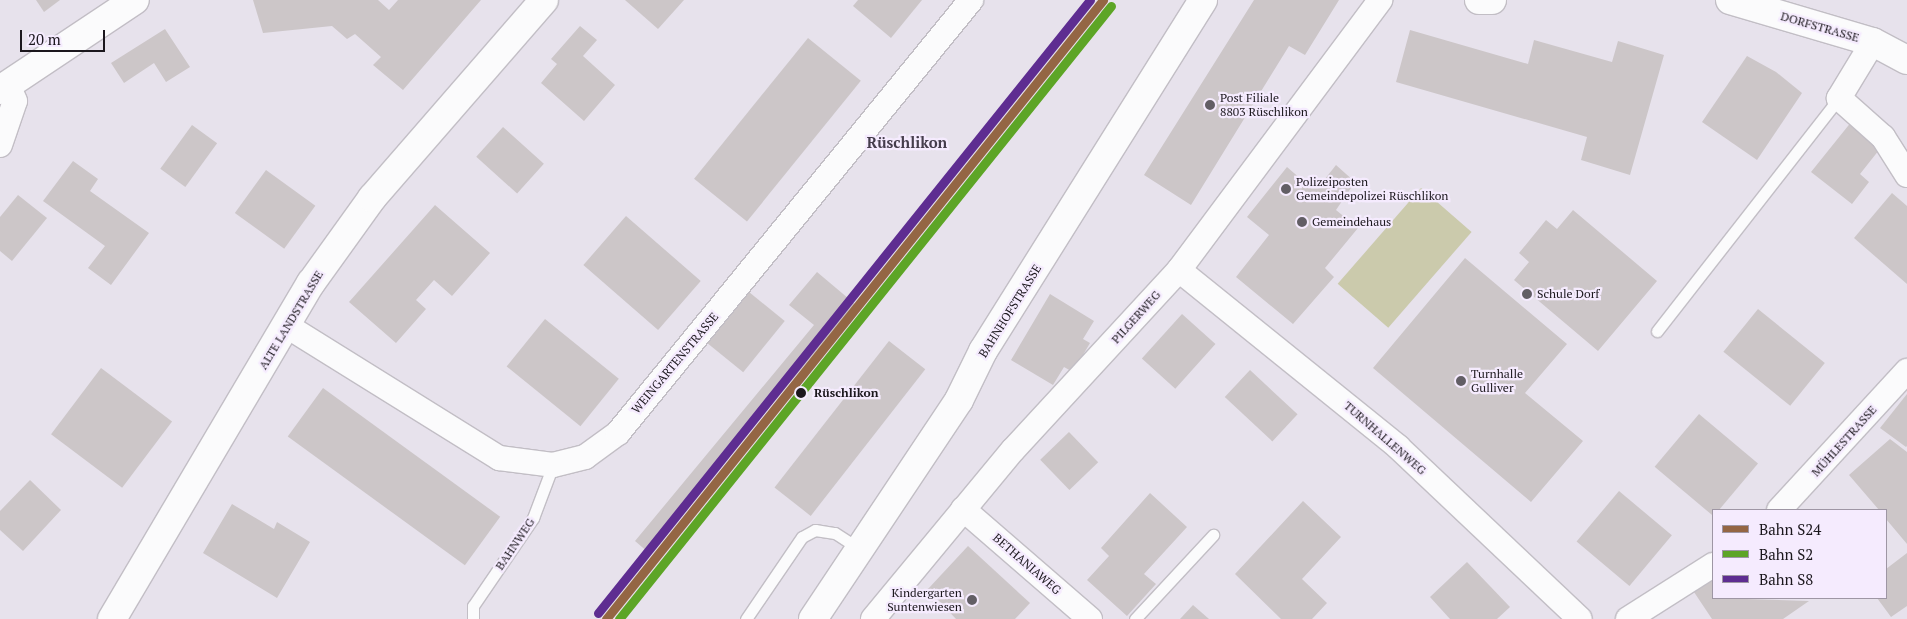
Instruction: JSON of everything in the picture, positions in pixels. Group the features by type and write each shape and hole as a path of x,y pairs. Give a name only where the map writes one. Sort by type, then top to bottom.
{"street":[{"path":"0,145 15,101 4,87 135,0"},
{"name":"ALTE LANDSTRASSE","path":"112,619 311,283 372,198 544,0"},
{"name":"WEINGARTENSTRASSE","path":"287,326 499,458 553,465 585,457 618,433 972,0"},
{"name":"BAHNHOFSTRASSE","path":"813,619 862,550 959,400 983,351 1203,0"},
{"name":"PILGERWEG","path":"873,619 963,509 1179,270 1380,0"},
{"path":"1478,0 1492,0"},
{"name":"DORFSTRASSE","path":"1730,0 1873,42 1907,60"},
{"path":"1873,42 1840,98 1883,136 1907,175"},
{"name":"TURNHALLENWEG","path":"1179,270 1398,447 1580,619"},
{"name":"MÜHLESTRASSE","path":"1781,509 1907,371"},
{"name":"BETHANIAWEG","path":"963,509 1090,619"},
{"path":"1628,619 1712,566"}],"lane":[{"path":"1657,331 1840,98"},
{"name":"BAHNWEG","path":"473,619 473,606 533,518 553,465"},
{"path":"746,619 802,537 815,530 835,533 862,550"},
{"path":"1135,619 1213,535"}],"green space":[{"path":"1421,188 1472,232 1388,328 1338,284"}],"building":[{"path":"36,0 60,0 44,12"},
{"path":"253,0 378,0 389,10 398,0 481,0 403,90 373,65 381,57 355,34 347,39 332,26 263,33"},
{"path":"625,0 684,0 658,29"},
{"path":"858,0 922,0 891,38 853,6"},
{"path":"1254,0 1339,0 1305,55 1289,46 1191,205 1144,175"},
{"path":"580,26 597,40 583,56 615,85 584,121 541,83 557,64 551,59"},
{"path":"165,29 190,67 166,82 154,63 124,83 111,63"},
{"path":"1410,30 1528,64 1534,40 1612,62 1618,41 1664,55 1630,175 1581,160 1587,137 1396,82"},
{"path":"808,38 861,81 747,221 694,179"},
{"path":"1747,56 1776,72 1802,93 1757,160 1702,122"},
{"path":"1852,121 1883,145 1860,174 1869,182 1852,204 1811,172"},
{"path":"192,125 217,143 185,187 160,169"},
{"path":"503,127 544,164 517,194 476,157"},
{"path":"73,161 98,179 90,191 149,233 111,285 88,268 105,246 43,201"},
{"name":"Gemeindehaus","path":"1336,165 1355,182 1336,210 1358,228 1325,268 1334,277 1293,324 1236,277 1269,235 1247,217 1287,167 1309,186 1314,179 1321,184"},
{"path":"266,170 315,206 284,249 235,213"},
{"path":"1892,193 1907,206 1907,284 1854,238"},
{"path":"18,195 47,218 12,261 0,251 0,217"},
{"path":"435,205 490,253 452,296 434,280 416,300 426,309 396,343 349,302"},
{"path":"1573,210 1657,281 1598,351 1514,280 1529,262 1519,253 1546,220 1557,229"},
{"path":"626,216 701,281 658,330 583,265"},
{"name":"Turnhalle Gulliver","path":"1465,258 1567,344 1525,393 1583,441 1531,502 1373,368"},
{"path":"817,272 855,304 649,553 635,541 814,325 789,305"},
{"path":"749,292 785,321 743,372 707,343"},
{"path":"1050,294 1094,321 1083,339 1090,343 1073,372 1064,367 1053,385 1011,360"},
{"path":"1758,309 1825,363 1790,406 1723,352"},
{"path":"1182,314 1215,344 1175,389 1142,359"},
{"path":"545,319 619,379 580,426 507,366"},
{"path":"889,341 925,369 811,516 774,488"},
{"path":"101,368 172,422 122,488 51,434"},
{"path":"1250,370 1298,414 1272,441 1225,397"},
{"path":"323,388 500,517 465,565 288,437"},
{"path":"1907,394 1907,446 1906,447 1880,428"},
{"path":"1699,414 1758,463 1720,509 1712,509 1712,515 1655,467"},
{"path":"1069,432 1098,462 1069,490 1040,460"},
{"path":"1890,439 1907,452 1907,544 1887,520 1887,509 1878,509 1849,475"},
{"path":"30,480 61,510 23,551 0,530 0,511"},
{"path":"1619,491 1672,535 1629,586 1577,542"},
{"path":"1150,493 1187,527 1144,574 1156,584 1127,616 1087,580 1109,556 1101,548"},
{"path":"1303,501 1341,537 1302,579 1327,603 1312,619 1281,619 1235,574"},
{"path":"232,504 274,529 277,522 310,542 277,598 203,553"},
{"path":"968,546 1030,603 1015,619 956,619 928,589"},
{"path":"1907,553 1907,606 1891,617 1878,599 1887,599 1887,568"},
{"path":"1467,562 1510,607 1497,619 1450,619 1430,597"},
{"path":"1712,580 1712,599 1809,601 1783,619 1712,619 1694,592"},
{"path":"1193,605 1209,619 1180,619"}],"rail line":[{"name":"S8","path":"598,613 1090,0"},
{"name":"S24","path":"606,619 1103,0"},
{"name":"S2","path":"619,619 1111,6"}],"place":[{"name":"Post Filiale 8803 Rüschlikon","path":"1210,105"},
{"name":"Polizeiposten Gemeindepolizei Rüschlikon","path":"1286,189"},
{"name":"Gemeindehaus","path":"1302,222"},
{"name":"Schule Dorf","path":"1527,294"},
{"name":"Turnhalle Gulliver","path":"1461,381"},
{"name":"Rüschlikon","path":"801,393"},
{"name":"Kindergarten Suntenwiesen","path":"972,600"}],"district":[{"name":"Rüschlikon","path":"907,143"}]}
